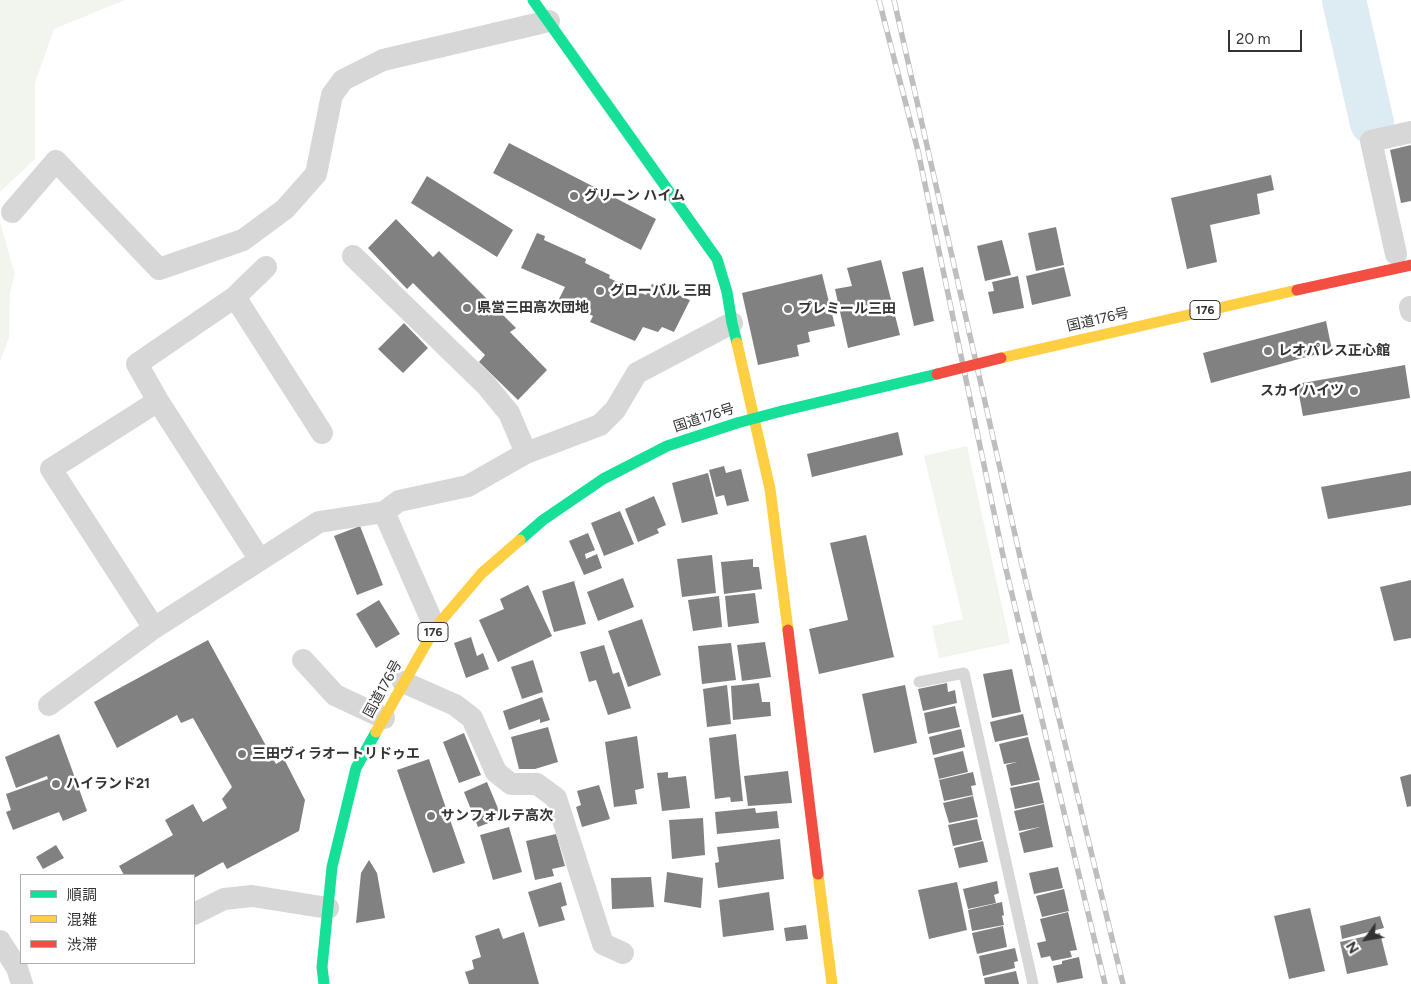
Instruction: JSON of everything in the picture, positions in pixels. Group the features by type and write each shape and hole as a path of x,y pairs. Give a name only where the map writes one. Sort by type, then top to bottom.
{"main road":[{"path":"533,0 718,259 727,292 732,323 770,489 832,984"},
{"name":"国道176号","path":"324,984 322,967 332,867 356,768 435,628 482,573 543,520 588,489 603,479 667,446 737,422 1197,312 1404,260"}],"street":[{"path":"12,212 56,161 159,269 243,240 285,209 316,174 332,95 343,80 383,60 549,21"},
{"path":"1404,260 1372,141 1411,132"},
{"path":"353,256 486,385 509,413 526,453"},
{"path":"260,560 158,401 137,364 235,297 266,267"},
{"path":"235,297 322,433"},
{"path":"49,705 154,628 319,522 384,512 399,501 468,486 526,453 600,425 615,410 638,373 732,323"},
{"path":"154,628 51,469 158,401"},
{"path":"384,512 435,628"},
{"path":"303,660 334,695 384,718"},
{"path":"403,682 455,705 472,718 496,772 511,784 537,784 556,798 603,944 623,953"},
{"path":"195,914 224,899 252,896 328,908"},
{"path":"0,941 17,968 22,984"}],"lane":[{"path":"919,682 964,673 1033,984"}],"shaded area":[{"path":"0,0 125,0 54,29 35,83 35,159 0,192"},
{"path":"0,222 15,274 10,292 9,337 0,362"},
{"path":"967,446 1010,643 939,658 932,626 963,619 924,456"}],"building":[{"name":"グリーン ハイム","path":"509,143 656,219 641,250 493,173"},
{"path":"1411,145 1411,201 1401,203 1390,150"},
{"path":"1271,175 1274,190 1257,194 1260,214 1210,225 1217,262 1187,269 1171,198"},
{"path":"427,176 513,230 497,257 411,203"},
{"name":"県営三田高次団地","path":"396,219 433,257 439,251 516,328 510,332 547,370 518,400 479,362 485,355 413,283 407,289 368,248"},
{"path":"1056,227 1064,265 1036,271 1028,233"},
{"name":"グローバル 三田","path":"537,233 545,236 544,240 586,259 585,263 610,275 609,278 646,295 652,284 690,300 674,332 662,327 658,332 643,327 635,341 590,322 593,316 559,299 565,287 521,268"},
{"path":"1002,240 1011,275 985,281 977,246"},
{"path":"881,260 900,335 848,348 835,289 852,286 847,268"},
{"path":"923,267 934,321 914,326 902,272"},
{"path":"1064,267 1071,296 1032,305 1026,276"},
{"name":"プレミール三田","path":"822,274 835,326 808,332 810,342 797,345 799,356 758,365 742,293"},
{"path":"1018,276 1024,308 993,314 988,292 994,291 992,282"},
{"name":"レオパレス正心館","path":"1326,321 1332,350 1211,383 1203,353"},
{"path":"404,323 428,348 403,373 378,349"},
{"name":"スカイハイツ","path":"1405,365 1410,398 1303,416 1297,384"},
{"path":"898,432 903,455 812,477 807,454"},
{"path":"724,466 726,473 741,469 749,501 727,506 724,495 716,497 709,470"},
{"path":"1411,471 1411,505 1328,519 1321,487"},
{"path":"708,473 718,514 682,523 672,483"},
{"path":"654,496 666,525 657,529 659,533 638,542 625,509"},
{"path":"620,511 634,544 604,556 591,523"},
{"path":"360,526 383,585 357,595 334,536"},
{"path":"588,533 595,550 585,554 586,559 597,554 602,568 584,575 569,541"},
{"path":"866,535 894,657 819,674 809,629 848,620 830,543"},
{"path":"712,555 716,593 682,597 677,559"},
{"path":"753,559 753,567 759,567 762,589 724,594 721,562"},
{"path":"623,578 634,607 598,621 587,592"},
{"path":"1411,580 1411,638 1394,641 1380,587"},
{"path":"574,581 586,624 554,632 542,591"},
{"path":"528,585 552,636 498,662 479,620 504,609 500,599"},
{"path":"755,593 759,623 728,627 725,596"},
{"path":"719,596 722,627 693,631 688,600"},
{"path":"379,600 400,634 376,648 356,614"},
{"path":"642,619 661,675 628,687 608,631"},
{"path":"471,637 477,656 483,653 489,669 466,678 454,643"},
{"name":"三田ヴィラオートリドゥエ","path":"208,640 276,764 284,759 305,800 299,831 227,869 223,862 195,877 195,874 123,874 119,866 173,835 165,820 193,804 203,822 227,808 222,799 232,787 193,718 181,723 177,715 117,748 94,702"},
{"path":"765,642 771,677 742,681 737,645"},
{"path":"731,643 736,680 702,684 698,646"},
{"path":"604,645 613,674 619,672 631,708 608,715 596,680 589,682 580,652"},
{"path":"533,660 543,692 522,699 511,667"},
{"path":"1012,669 1021,712 992,718 983,674"},
{"path":"759,683 762,702 770,702 771,716 733,720 731,686"},
{"path":"947,683 948,692 955,690 957,703 923,711 918,689"},
{"path":"727,685 731,724 707,727 703,689"},
{"path":"905,685 917,743 874,753 862,694"},
{"path":"542,697 550,720 540,723 540,719 509,730 503,711"},
{"path":"955,706 960,727 928,734 924,713"},
{"path":"1023,714 1028,735 995,742 990,722"},
{"path":"548,727 558,762 535,769 519,769 511,737"},
{"path":"961,729 965,747 933,755 929,737"},
{"path":"464,733 481,775 459,783 443,742"},
{"name":"ハイランド21","path":"59,734 87,811 63,821 59,812 13,830 6,812 11,810 6,794 48,779 47,776 16,788 5,757"},
{"path":"736,734 743,801 731,802 730,797 715,799 709,738"},
{"path":"637,736 644,788 635,790 637,804 614,807 605,742"},
{"path":"1028,737 1040,780 1011,786 1006,765 1017,762 1004,764 999,744"},
{"path":"963,751 968,772 939,779 934,758"},
{"name":"サンフォルテ高次","path":"429,759 465,863 433,873 397,770"},
{"path":"788,771 792,803 748,806 744,776"},
{"path":"668,772 668,778 686,776 690,808 662,811 657,773"},
{"path":"973,772 976,785 971,786 973,795 944,801 939,780"},
{"path":"1411,774 1411,806 1407,807 1400,777"},
{"path":"487,782 502,818 478,827 464,792"},
{"path":"1039,782 1044,803 1015,809 1010,788"},
{"path":"599,785 610,819 582,827 576,807 581,805 577,791"},
{"path":"973,796 978,817 949,823 943,803"},
{"path":"1044,804 1053,847 1024,853 1019,833 1040,827 1019,831 1014,811"},
{"path":"755,808 756,813 777,811 779,828 717,834 715,812"},
{"path":"703,818 705,855 672,859 669,820"},
{"path":"977,819 982,840 953,846 948,825"},
{"path":"509,827 522,872 493,880 480,835"},
{"path":"556,834 565,866 552,869 554,876 535,880 526,841"},
{"path":"780,839 784,879 718,888 715,863 719,862 717,847"},
{"path":"983,841 988,862 959,868 954,848"},
{"path":"56,845 64,858 43,869 36,857"},
{"path":"369,860 377,873 385,918 356,923 361,873"},
{"path":"1058,867 1063,888 1034,894 1029,873"},
{"path":"667,872 703,878 701,908 664,902"},
{"path":"651,877 654,907 612,909 611,878"},
{"path":"997,881 999,893 994,895 996,903 968,909 963,889"},
{"path":"561,882 567,905 561,907 565,920 539,927 528,892"},
{"path":"957,882 967,930 929,939 918,890"},
{"path":"1064,889 1069,911 1042,917 1036,896"},
{"path":"769,892 774,930 723,937 719,900"},
{"path":"1002,902 1004,925 972,931 968,910"},
{"path":"1310,908 1325,971 1289,979 1274,916"},
{"path":"1068,912 1077,950 1070,951 1072,957 1052,961 1050,956 1041,958 1037,943 1046,941 1040,919"},
{"path":"1380,916 1384,928 1342,939 1340,926"},
{"path":"806,925 808,939 786,941 784,928"},
{"path":"1003,926 1007,947 977,954 972,933"},
{"path":"499,928 503,939 524,932 539,984 469,984 465,972 474,969 472,960 481,957 475,936"},
{"path":"1380,933 1388,965 1347,974 1340,942"},
{"path":"1015,948 1018,961 1014,962 1015,968 983,976 979,956"},
{"path":"1079,957 1083,978 1057,983 1053,966 1062,964 1062,961"},
{"path":"1016,971 1019,984 985,984 984,978"}],"waterway":[{"path":"1344,0 1372,123"}],"railway":[{"path":"879,0 918,151 1005,565 1105,984"},
{"path":"894,0 1021,561 1123,984"}],"traffic: fast":[{"path":"533,0 717,259 727,292 737,343"},
{"path":"782,411 937,374"},
{"path":"737,423 782,411"},
{"path":"520,540 543,520 603,479 667,446 737,423"},
{"path":"324,984 322,967 332,867 356,768 376,732"}],"traffic: slow":[{"path":"1001,358 1297,290"},
{"path":"737,343 770,489 788,630"},
{"path":"376,732 435,628 482,573 520,540"},
{"path":"818,874 832,984"}],"traffic: jam":[{"path":"1297,290 1411,265"},
{"path":"937,374 1001,358"},
{"path":"788,630 818,874"}],"place":[{"name":"グリーン ハイム","path":"574,196"},
{"name":"グローバル 三田","path":"600,291"},
{"name":"県営三田高次団地","path":"467,308"},
{"name":"プレミール三田","path":"788,309"},
{"name":"レオパレス正心館","path":"1268,351"},
{"name":"スカイハイツ","path":"1354,391"},
{"name":"三田ヴィラオートリドゥエ","path":"242,754"},
{"name":"ハイランド21","path":"56,784"},
{"name":"サンフォルテ高次","path":"431,816"}]}
